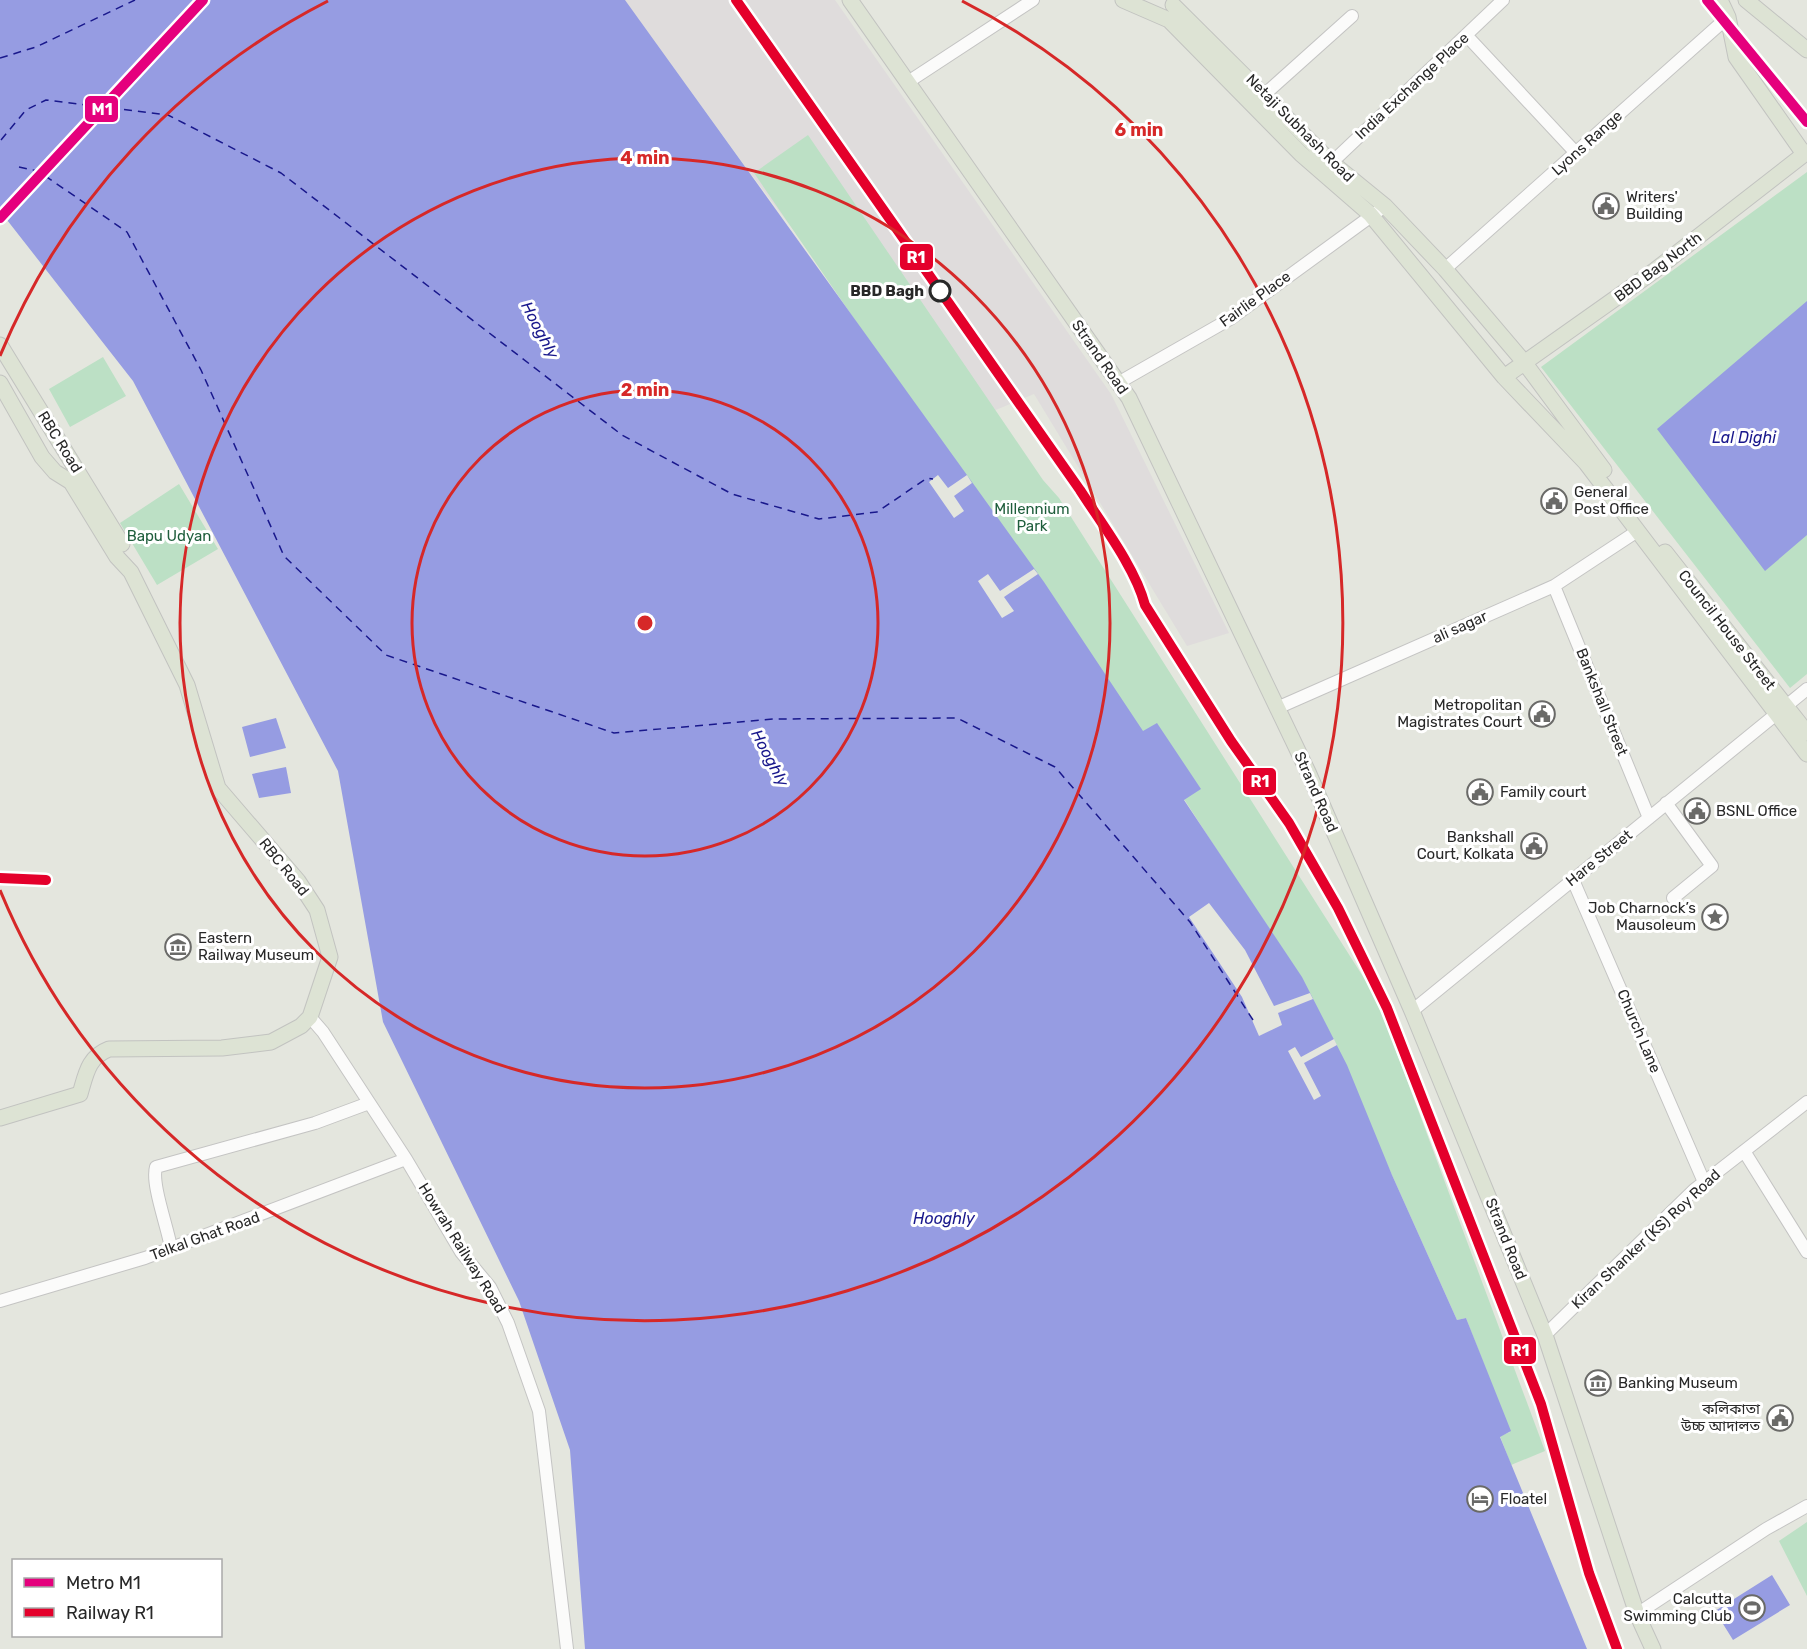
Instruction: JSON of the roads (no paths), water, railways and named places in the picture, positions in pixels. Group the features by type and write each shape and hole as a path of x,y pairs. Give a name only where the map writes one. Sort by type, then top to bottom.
{"main road":[{"name":"Strand Road","path":"850,0 1129,398 1277,708 1412,1011 1545,1335 1637,1614 1653,1649"},
{"path":"1123,0 1149,11 1172,8"},
{"path":"1720,0 1728,17 1736,57 1806,153"},
{"path":"1746,0 1807,50"},
{"name":"Netaji Subhash Road","path":"1172,8 1265,94 1327,168"},
{"name":"Netaji Subhash Road","path":"1172,8 1327,168 1385,206 1445,269 1524,362 1641,529"},
{"name":"BBD Bag North","path":"1504,376 1654,272 1806,153"},
{"path":"1327,168 1370,214 1504,376 1586,463 1641,529"},
{"name":"RBC Road","path":"0,345 129,557 131,572"},
{"name":"RBC Road","path":"0,382 42,457 55,472 71,482 117,557 131,572 187,685 218,788 298,881 317,909 330,957 310,1017"},
{"name":"Council House Street","path":"1641,529 1782,710 1807,754"},
{"name":"Council House Street","path":"1782,710 1807,733"},
{"path":"0,1118 80,1094 89,1064 98,1053 110,1049 222,1048 271,1041 301,1026 310,1017"}],"street":[{"path":"908,81 1033,0"},
{"name":"India Exchange Place","path":"1327,168 1503,0"},
{"path":"1265,94 1352,16"},
{"name":"Lyons Range","path":"1445,269 1728,17"},
{"path":"1466,35 1576,153"},
{"name":"Fairlie Place","path":"1118,383 1230,319 1370,214 1385,206"},
{"name":"ali sagar","path":"1277,708 1554,586 1641,529"},
{"name":"Bankshall Street","path":"1554,586 1649,818"},
{"name":"Hare Street","path":"1412,1011 1807,689"},
{"path":"1666,803 1712,866 1673,898"},
{"name":"Church Lane","path":"1573,880 1704,1182"},
{"name":"Howrah Railway Road","path":"310,1017 406,1159 461,1252 490,1287 508,1323 539,1411 567,1649"},
{"name":"Kiran Shanker (KS) Roy Road","path":"1545,1335 1704,1182 1807,1102"},
{"path":"171,1248 154,1174 156,1167 315,1123 369,1103"},
{"path":"1744,1151 1807,1252"},
{"name":"Telkal Ghat Road","path":"0,1301 171,1248 406,1159"},
{"path":"1637,1614 1766,1528 1807,1506"}],"water":[{"name":"Hooghly","path":"0,0 625,0 1044,582 1143,731 1157,723 1201,789 1184,800 1302,977 1347,1065 1392,1175 1457,1320 1466,1318 1511,1431 1500,1437 1587,1649 585,1649 570,1450 519,1301 383,1022 338,771 133,381 0,211"},
{"name":"Lal Dighi","path":"1807,301 1807,535 1765,571 1657,429"},
{"path":"276,718 286,748 250,757 242,727"},
{"path":"286,767 291,793 259,798 252,774"},
{"name":"Calcutta Swimming Club","path":"1772,1575 1790,1605 1733,1640 1715,1611"}],"railway":[{"path":"736,0 1080,490 1126,561 1145,605 1231,741 1289,823 1338,908 1387,1008 1541,1404 1589,1573 1617,1649"},
{"path":"0,878 46,880"}],"metro line":[{"name":"M1","path":"0,218 203,0"},
{"name":"M1","path":"1707,0 1807,122"}],"rail line":[{"name":"R1","path":"736,0 1080,490 1126,561 1145,605 1231,741 1289,823 1338,908 1387,1008 1541,1404 1589,1573 1617,1649"},
{"name":"R1","path":"0,878 46,880"}],"place":[{"name":"Writers' Building","path":"1606,206"},
{"name":"BBD Bagh","path":"940,291"},
{"name":"General Post Office","path":"1554,501"},
{"name":"Metropolitan Magistrates Court","path":"1542,714"},
{"name":"Family court","path":"1480,792"},
{"name":"BSNL Office","path":"1697,811"},
{"name":"Bankshall Court, Kolkata","path":"1534,846"},
{"name":"Job Charnock’s Mausoleum","path":"1715,917"},
{"name":"Eastern Railway Museum","path":"178,947"},
{"name":"Banking Museum","path":"1598,1383"},
{"name":"কলিকাতা উচ্চ আদালত","path":"1780,1418"},
{"name":"Floatel","path":"1480,1499"},
{"name":"Calcutta Swimming Club","path":"1752,1608"}],"park label":[{"name":"Millennium Park","path":"1032,518"},
{"name":"Bapu Udyan","path":"169,536"}]}
